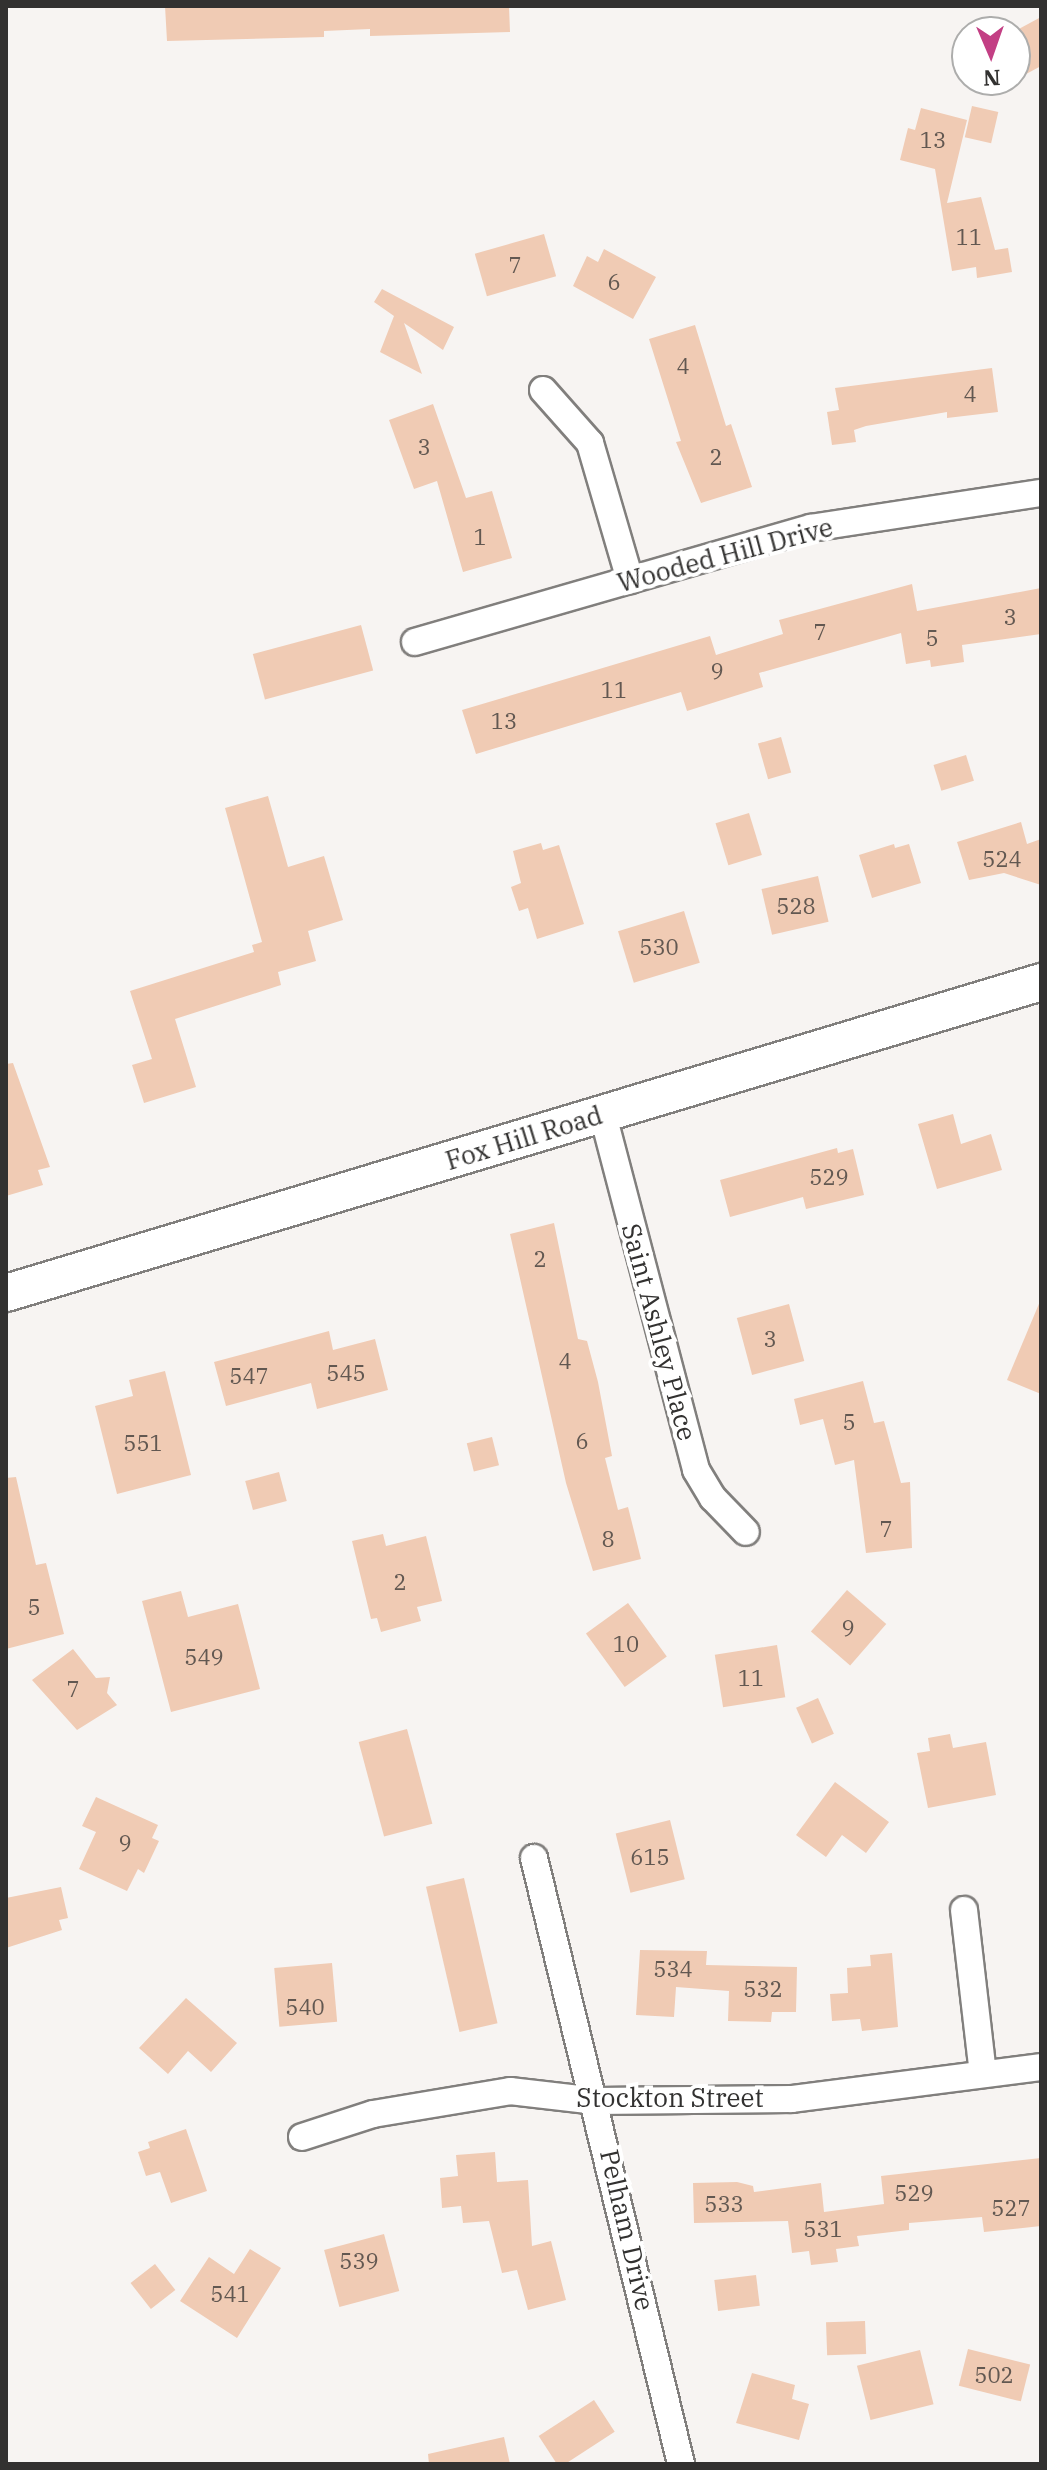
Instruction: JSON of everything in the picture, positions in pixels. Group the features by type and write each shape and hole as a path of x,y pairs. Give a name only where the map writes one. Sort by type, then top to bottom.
{"main road":[{"name":"Fox Hill Road","path":"6,1293 1041,982"}],"street":[{"path":"543,390 590,443 630,580"},
{"name":"Wooded Hill Drive","path":"415,642 811,528 1041,493"},
{"name":"Saint Ashley Place","path":"603,1115 696,1470 713,1498 746,1532"},
{"name":"Pelham Drive","path":"534,1858 596,2101 681,2464"},
{"path":"964,1910 983,2074"},
{"name":"Stockton Street","path":"302,2137 373,2114 510,2091 596,2101 792,2099 1041,2067"}],"building":[{"path":"165,6 509,6 510,32 370,36 370,29 324,31 324,37 167,41"},
{"path":"1041,17 1041,66 1031,71 1031,22"},
{"path":"972,106 998,112 991,143 965,137"},
{"path":"921,108 967,120 947,203 981,197 995,250 1008,248 1012,272 977,278 976,267 952,271 935,169 900,160 908,128 915,130"},
{"path":"544,234 556,276 487,296 475,254"},
{"path":"604,249 656,277 633,319 573,286 587,256 598,262"},
{"path":"382,289 454,327 443,350 404,323 422,374 380,352 394,316 374,302"},
{"path":"695,325 726,426 731,424 752,487 701,503 676,442 681,441 649,339"},
{"path":"992,368 998,412 947,418 947,412 866,426 854,430 856,442 832,445 827,412 839,410 835,388"},
{"path":"433,404 466,498 492,491 512,558 463,572 437,481 414,489 389,420"},
{"path":"912,584 917,611 1041,588 1041,634 962,645 964,662 931,667 930,660 906,664 901,633 759,673 763,687 687,711 681,692 476,754 462,710 710,636 716,655 783,634 779,620"},
{"path":"361,625 373,670 265,699 253,654"},
{"path":"781,737 791,773 768,779 758,744"},
{"path":"966,755 974,781 941,791 933,765"},
{"path":"268,796 288,867 324,856 343,920 308,931 316,961 278,972 281,985 175,1019 196,1087 144,1103 132,1065 152,1059 130,991 254,952 252,945 262,942 225,808"},
{"path":"749,813 762,855 728,865 716,823"},
{"path":"1021,822 1027,844 1041,839 1041,885 1004,873 969,880 957,842"},
{"path":"541,843 543,850 559,845 584,924 537,939 528,908 519,911 511,887 521,883 513,851"},
{"path":"894,844 895,848 909,844 921,883 872,898 859,855"},
{"path":"818,876 829,922 772,935 761,889"},
{"path":"684,911 700,963 634,983 618,931"},
{"path":"13,1063 50,1167 38,1170 43,1185 6,1196 6,1064"},
{"path":"953,1114 961,1144 991,1134 1002,1170 937,1189 918,1124"},
{"path":"837,1148 838,1153 853,1149 864,1195 806,1209 803,1197 730,1217 720,1180"},
{"path":"554,1223 578,1339 587,1341 598,1382 612,1456 605,1458 618,1510 628,1507 641,1559 593,1571 566,1483 510,1234"},
{"path":"1041,1299 1041,1394 1007,1380"},
{"path":"789,1304 804,1361 752,1375 737,1318"},
{"path":"329,1331 333,1350 375,1339 388,1390 317,1409 311,1383 226,1406 214,1362"},
{"path":"165,1371 191,1475 117,1494 95,1406 133,1396 129,1380"},
{"path":"863,1381 874,1423 884,1421 901,1483 910,1482 912,1548 866,1553 854,1460 835,1465 823,1419 800,1425 794,1399"},
{"path":"492,1437 499,1465 474,1471 467,1443"},
{"path":"279,1472 287,1501 253,1510 245,1481"},
{"path":"16,1477 36,1565 46,1563 64,1634 6,1649 6,1478"},
{"path":"383,1534 386,1546 426,1536 442,1601 417,1607 421,1621 381,1632 377,1618 371,1619 352,1541"},
{"path":"847,1590 886,1624 850,1666 811,1632"},
{"path":"181,1591 188,1617 238,1604 260,1689 171,1712 142,1601"},
{"path":"628,1603 667,1656 625,1687 586,1634"},
{"path":"777,1645 785,1697 723,1707 715,1655"},
{"path":"73,1649 96,1678 110,1677 107,1693 117,1705 77,1730 32,1680"},
{"path":"818,1698 834,1734 812,1743 796,1708"},
{"path":"407,1729 432,1824 384,1837 359,1742"},
{"path":"950,1734 953,1748 986,1742 996,1795 928,1808 917,1753 930,1751 928,1738"},
{"path":"835,1782 889,1822 866,1853 842,1835 826,1857 796,1835"},
{"path":"96,1797 158,1825 152,1838 159,1841 144,1873 138,1869 127,1891 79,1869 96,1832 82,1826"},
{"path":"670,1820 685,1879 630,1893 616,1834"},
{"path":"464,1878 498,2023 460,2032 426,1887"},
{"path":"61,1887 68,1918 59,1920 62,1930 6,1948 6,1898"},
{"path":"640,1950 707,1951 706,1965 797,1967 796,2012 772,2012 771,2022 728,2021 729,1991 676,1987 674,2017 636,2015"},
{"path":"892,1953 898,2027 862,2031 860,2019 832,2021 830,1994 848,1993 847,1968 871,1966 870,1955"},
{"path":"332,1963 337,2022 279,2027 274,1968"},
{"path":"186,1998 237,2043 211,2072 188,2051 168,2074 139,2048"},
{"path":"186,2129 207,2191 171,2203 160,2172 146,2176 138,2152 150,2148 148,2142"},
{"path":"495,2152 497,2182 528,2180 532,2246 551,2241 566,2300 528,2310 517,2270 502,2273 489,2221 463,2223 461,2206 442,2208 440,2178 458,2176 456,2155"},
{"path":"1041,2158 1041,2226 984,2232 982,2217 909,2223 909,2230 857,2236 859,2246 836,2249 838,2262 811,2265 809,2251 792,2253 788,2221 694,2223 693,2183 737,2182 753,2186 754,2192 821,2183 824,2212 884,2204 881,2176"},
{"path":"384,2234 399,2291 339,2307 324,2250"},
{"path":"250,2249 281,2268 237,2338 180,2301 209,2257 234,2274"},
{"path":"155,2264 175,2290 151,2309 131,2283"},
{"path":"756,2275 760,2306 718,2311 714,2280"},
{"path":"865,2321 866,2354 827,2355 826,2322"},
{"path":"968,2349 1030,2364 1021,2401 959,2386"},
{"path":"920,2350 934,2404 870,2420 857,2366"},
{"path":"752,2373 795,2385 792,2399 809,2404 799,2440 736,2423"},
{"path":"594,2400 615,2432 565,2464 557,2464 539,2436"},
{"path":"504,2437 510,2464 429,2464 428,2454"}]}
